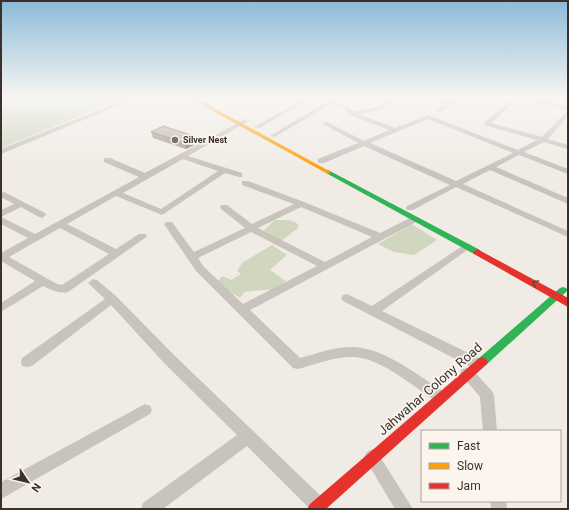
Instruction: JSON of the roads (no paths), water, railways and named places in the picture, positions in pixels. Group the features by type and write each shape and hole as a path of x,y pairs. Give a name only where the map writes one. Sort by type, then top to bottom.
{"main road":[{"path":"242,122 257,127 566,291"},
{"path":"242,122 415,219 517,272 568,303"},
{"name":"Jahwahar Colony Road","path":"317,507 467,373 556,296 566,291"}],"street":[{"path":"1,152 75,122"},
{"path":"1,257 242,122"},
{"path":"257,127 267,122"},
{"path":"273,136 297,122"},
{"path":"325,122 365,144 568,234"},
{"path":"373,122 397,131"},
{"path":"321,161 417,122"},
{"path":"440,122 568,172"},
{"path":"489,122 486,124 568,147"},
{"path":"410,208 543,140 560,122"},
{"path":"182,156 239,175"},
{"path":"107,160 145,176"},
{"path":"489,167 568,201"},
{"path":"116,193 162,212 224,170"},
{"path":"245,183 301,204 380,237"},
{"path":"4,195 42,215"},
{"path":"1,214 20,204"},
{"path":"192,257 301,204"},
{"path":"224,207 252,229 325,266"},
{"path":"242,309 415,219"},
{"path":"1,220 35,238"},
{"path":"60,224 116,253"},
{"path":"169,224 200,269 298,364 343,353 362,353 383,361 441,396"},
{"path":"1,257 54,288 64,289 142,236"},
{"path":"373,311 467,246"},
{"path":"1,308 43,281"},
{"path":"93,283 112,299 170,360 248,436 317,507"},
{"path":"347,298 478,364"},
{"path":"27,362 112,299"},
{"path":"467,373 487,395 490,430"},
{"path":"1,491 145,410"},
{"path":"149,509 248,436"},
{"path":"372,457 405,509"}],"place":[{"name":"Silver Nest","path":"175,140"}]}
